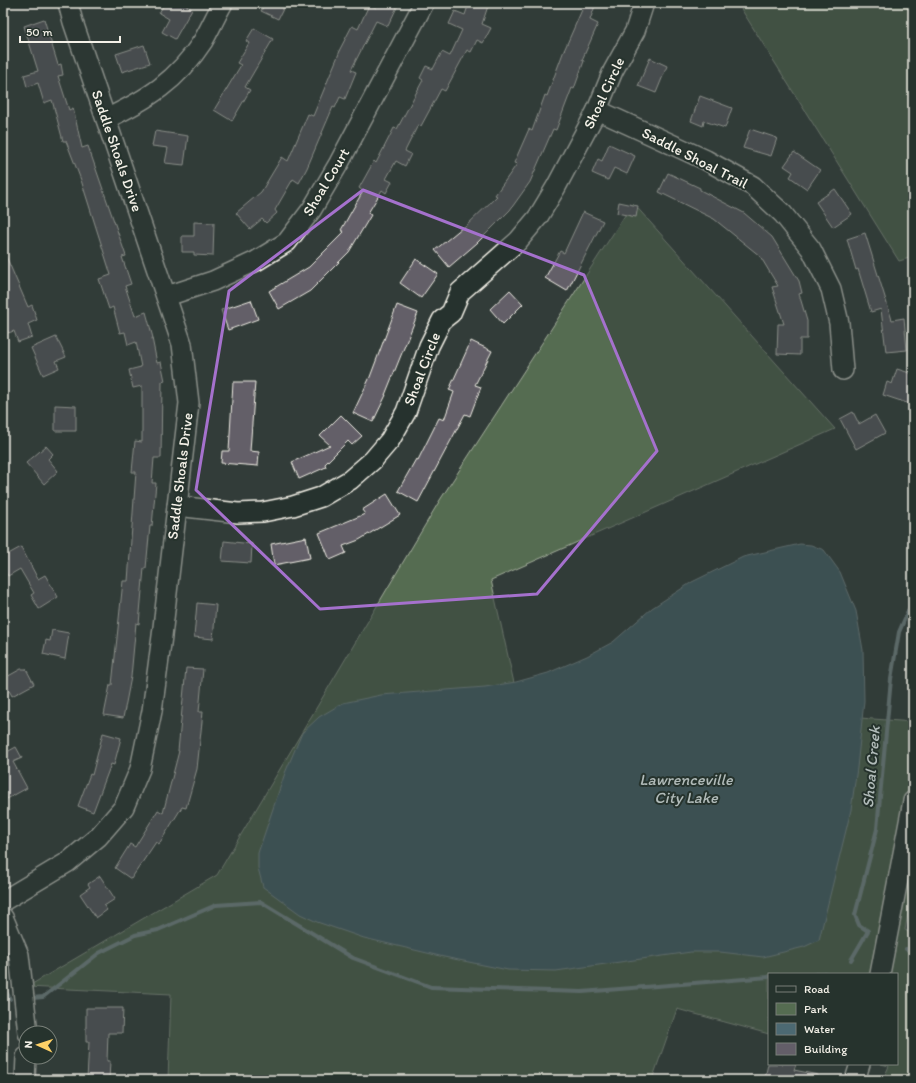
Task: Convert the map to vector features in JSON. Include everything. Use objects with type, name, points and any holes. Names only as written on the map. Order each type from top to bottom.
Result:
[{"type":"street","name":"Saddle Shoals Drive","points":[[3,902],[68,862],[98,837],[124,807],[140,769],[152,711],[189,403],[182,344],[73,22],[68,3]]},
{"type":"street","points":[[106,119],[136,105],[162,88],[185,65],[203,41],[223,3]]},
{"type":"street","name":"Shoal Court","points":[[167,296],[213,281],[256,261],[287,242],[312,209],[339,163],[424,3]]},
{"type":"street","name":"Shoal Circle","points":[[177,506],[238,513],[263,512],[293,506],[321,497],[350,480],[373,460],[390,440],[406,412],[429,346],[442,320],[451,313],[460,292],[518,241],[538,217],[556,187],[597,110],[613,71],[635,31],[644,3]]},
{"type":"street","name":"Saddle Shoal Trail","points":[[597,110],[720,168],[752,186],[783,214],[811,249],[831,289],[838,324],[843,370]]},
{"type":"street","points":[[880,973],[913,807]]},
{"type":"street","points":[[3,917],[19,955],[27,1025]]},
{"type":"street","points":[[25,1080],[26,1065]]},
{"type":"street","points":[[855,1080],[860,1065]]},
{"type":"highlighted area","points":[[363,190],[584,275],[657,451],[537,594],[320,609],[196,490],[229,291]]},
{"type":"green space","points":[[742,3],[913,3],[913,257],[899,261],[740,7]]},
{"type":"green space","points":[[633,203],[835,429],[491,580],[545,822],[860,718],[913,722],[913,884],[905,930],[913,934],[913,1080],[883,1080],[889,1066],[885,1065],[898,1065],[898,973],[768,973],[768,1034],[677,1009],[652,1080],[168,1080],[171,994],[27,987],[217,875],[440,500]]},
{"type":"water","name":"Lawrenceville City Lake","points":[[800,544],[811,545],[824,550],[840,572],[856,611],[863,650],[864,701],[851,810],[819,940],[804,947],[763,957],[720,952],[691,952],[556,971],[508,970],[364,938],[317,922],[300,914],[263,887],[258,868],[258,853],[285,773],[302,733],[319,717],[343,703],[381,695],[485,687],[516,682],[548,673],[587,656],[613,642],[652,608],[692,582],[743,557]]},
{"type":"building","points":[[165,3],[181,3],[192,9],[175,39],[162,32],[169,19],[159,13]]},
{"type":"building","points":[[265,3],[286,3],[278,19],[261,11]]},
{"type":"building","points":[[378,3],[399,3],[388,26],[376,21],[351,70],[356,72],[345,99],[340,97],[335,108],[333,107],[299,183],[293,179],[275,210],[277,213],[266,223],[262,219],[250,229],[236,213],[261,192],[282,157],[288,161],[308,114],[313,116],[339,51],[352,26],[358,29],[369,5],[376,8]]},
{"type":"building","points":[[469,3],[489,3],[482,24],[491,28],[483,43],[477,40],[471,52],[467,50],[445,91],[441,89],[421,126],[418,125],[405,151],[411,154],[405,166],[396,161],[386,179],[392,182],[386,193],[382,190],[368,213],[371,215],[349,252],[310,291],[279,309],[269,291],[309,267],[344,232],[341,230],[363,191],[359,188],[374,161],[376,163],[394,128],[397,129],[423,80],[420,78],[426,66],[433,69],[442,52],[450,56],[462,30],[449,24],[455,11],[465,15]]},
{"type":"building","points":[[585,3],[596,3],[590,20],[598,24],[582,60],[584,61],[574,89],[572,88],[556,130],[553,129],[530,182],[510,210],[477,243],[449,267],[435,250],[463,227],[464,228],[497,196],[495,195],[517,164],[514,163],[529,129],[532,131],[545,95],[547,96],[563,53]]},
{"type":"building","points":[[44,19],[58,65],[61,64],[63,75],[58,76],[69,110],[73,108],[82,148],[88,146],[126,256],[122,257],[131,284],[125,286],[135,316],[146,312],[153,338],[157,363],[161,362],[165,381],[162,382],[161,458],[154,458],[152,483],[156,483],[152,526],[150,526],[146,568],[144,568],[139,624],[136,623],[131,677],[123,718],[104,715],[110,685],[112,685],[123,581],[128,581],[136,472],[132,472],[135,441],[142,442],[142,386],[133,388],[129,370],[141,367],[136,342],[128,345],[125,332],[120,333],[113,307],[109,309],[99,279],[111,275],[81,180],[66,141],[63,141],[52,100],[44,103],[38,83],[27,87],[24,75],[38,71],[24,26]]},
{"type":"building","points":[[254,28],[273,39],[245,87],[250,90],[232,121],[214,110],[241,65],[237,63],[249,43],[246,41]]},
{"type":"building","points":[[144,45],[150,63],[122,72],[116,54]]},
{"type":"building","points":[[650,58],[667,66],[656,93],[638,86]]},
{"type":"building","points":[[700,96],[732,108],[725,128],[704,121],[703,126],[691,121]]},
{"type":"building","points":[[750,129],[777,138],[771,156],[743,148]]},
{"type":"building","points":[[155,131],[188,136],[184,165],[165,163],[168,148],[152,146]]},
{"type":"building","points":[[609,144],[635,156],[627,174],[614,168],[608,180],[592,173],[598,159],[602,161]]},
{"type":"building","points":[[794,152],[820,170],[807,189],[790,177],[793,172],[784,166]]},
{"type":"building","points":[[668,173],[700,188],[700,190],[744,213],[772,237],[799,281],[802,293],[799,294],[807,321],[807,339],[800,339],[800,355],[777,354],[778,324],[784,324],[772,287],[778,286],[760,256],[714,219],[659,192]]},
{"type":"building","points":[[835,189],[852,214],[833,227],[816,202]]},
{"type":"building","points":[[619,202],[638,206],[636,217],[617,213]]},
{"type":"building","points":[[583,212],[603,221],[567,291],[545,278],[560,251],[564,253]]},
{"type":"building","points":[[194,222],[214,223],[213,256],[194,255],[194,252],[182,252],[182,236],[194,236]]},
{"type":"building","points":[[865,233],[892,320],[904,318],[907,350],[886,352],[881,309],[871,312],[847,239]]},
{"type":"building","points":[[3,249],[28,307],[32,305],[37,320],[28,324],[32,337],[18,342],[14,331],[8,333],[3,321]]},
{"type":"building","points":[[416,259],[438,274],[421,298],[400,283]]},
{"type":"building","points":[[510,290],[523,304],[503,324],[490,309]]},
{"type":"building","points":[[251,300],[258,319],[228,330],[221,310]]},
{"type":"building","points":[[397,305],[418,313],[386,395],[373,422],[353,413],[370,377]]},
{"type":"building","points":[[56,337],[66,357],[56,361],[59,368],[43,375],[31,348]]},
{"type":"building","points":[[471,341],[492,351],[475,385],[481,387],[470,416],[465,414],[418,502],[398,491],[416,459],[418,460],[439,418],[444,420],[454,392],[449,390]]},
{"type":"building","points":[[897,369],[913,374],[913,395],[910,404],[883,395],[887,382],[892,384]]},
{"type":"building","points":[[233,382],[255,382],[250,451],[259,452],[258,466],[221,463],[222,451],[229,451]]},
{"type":"building","points":[[55,405],[76,406],[76,431],[55,431]]},
{"type":"building","points":[[853,412],[859,424],[875,415],[885,433],[856,449],[840,419]]},
{"type":"building","points":[[341,415],[362,436],[352,445],[348,441],[325,464],[326,467],[299,479],[292,462],[330,445],[320,436]]},
{"type":"building","points":[[46,446],[53,454],[48,459],[58,471],[44,484],[26,463]]},
{"type":"building","points":[[387,494],[400,515],[359,540],[343,546],[346,553],[330,560],[319,533],[365,514],[362,510]]},
{"type":"building","points":[[306,537],[310,558],[274,565],[271,544]]},
{"type":"building","points":[[224,541],[252,544],[251,563],[222,561]]},
{"type":"building","points":[[21,547],[38,579],[45,575],[58,597],[39,609],[31,595],[34,593],[20,569],[8,576],[3,567],[3,557]]},
{"type":"building","points":[[197,603],[216,605],[213,639],[194,637]]},
{"type":"building","points":[[52,630],[69,633],[65,659],[43,654],[46,640],[50,641]]},
{"type":"building","points":[[186,668],[203,669],[199,712],[203,712],[197,769],[186,808],[182,807],[159,844],[156,842],[131,879],[115,868],[130,844],[135,847],[158,810],[163,813],[179,751]]},
{"type":"building","points":[[21,669],[26,669],[34,684],[12,696],[3,679]]},
{"type":"building","points":[[103,733],[121,738],[114,765],[111,764],[93,812],[78,806],[90,774],[92,775]]},
{"type":"building","points":[[3,744],[7,752],[16,747],[22,758],[13,762],[27,788],[7,799],[3,792]]},
{"type":"building","points":[[100,876],[115,899],[104,906],[107,910],[96,918],[80,894],[90,887],[88,884]]},
{"type":"building","points":[[86,1008],[123,1008],[122,1033],[108,1033],[107,1061],[110,1061],[109,1080],[87,1080],[89,1042],[86,1042]]},
{"type":"building","points":[[768,1064],[796,1065],[794,1070],[818,1075],[817,1080],[773,1080],[765,1078]]},
{"type":"waterway","name":"Shoal Creek","points":[[851,960],[868,931],[859,925],[855,915],[877,829],[891,679],[899,632],[913,600]]},
{"type":"waterway","points":[[32,998],[43,997],[99,953],[135,935],[158,930],[216,905],[261,902],[353,958],[431,987],[582,992],[768,977]]},
{"type":"waterway","name":"Shoal Creek","points":[[906,949],[913,951]]},
{"type":"waterway","points":[[3,986],[10,999]]}]
